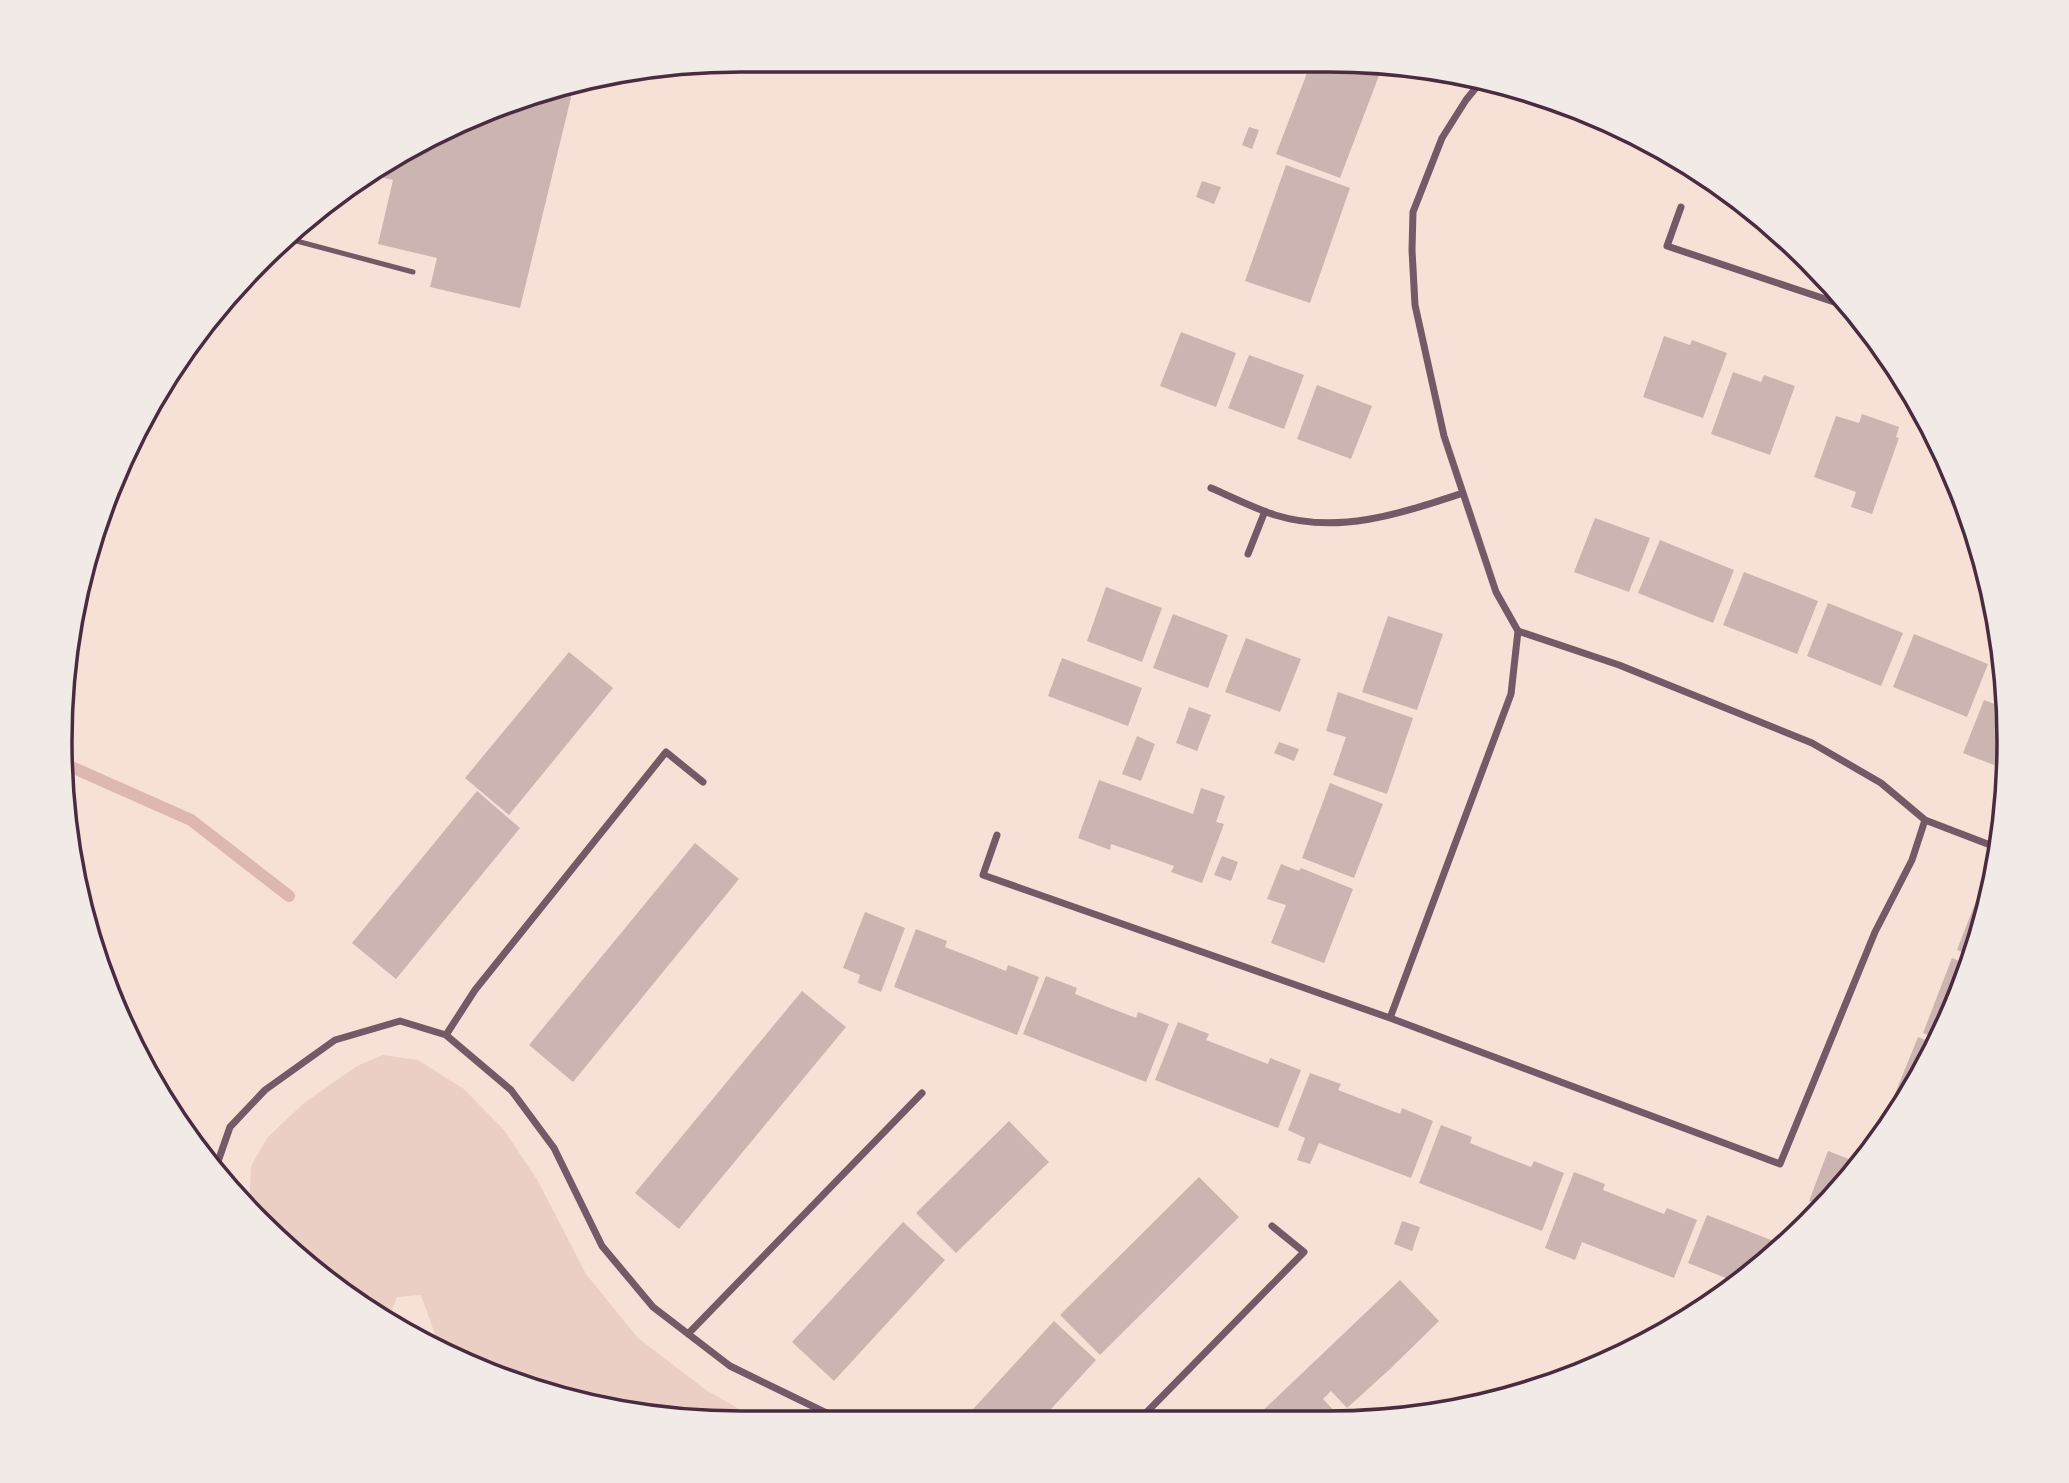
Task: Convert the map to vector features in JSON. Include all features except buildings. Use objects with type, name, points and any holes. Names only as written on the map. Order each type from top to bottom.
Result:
[{"type":"street","points":[[1390,1018],[1511,694],[1518,631],[1496,592],[1444,436],[1415,304],[1413,212],[1442,138],[1475,89]]},
{"type":"street","points":[[1681,207],[1667,246],[1832,301]]},
{"type":"street","points":[[1211,488],[1276,515],[1332,524],[1396,515],[1463,493]]},
{"type":"street","points":[[1248,554],[1265,511]]},
{"type":"street","points":[[1518,631],[1619,665],[1812,743],[1881,783],[1925,820],[1989,845]]},
{"type":"street","points":[[446,1035],[475,990],[666,752],[703,782]]},
{"type":"street","points":[[997,835],[983,875],[1390,1018],[1780,1164],[1875,932],[1912,860],[1925,820]]},
{"type":"street","points":[[219,1160],[230,1127],[265,1090],[335,1040],[400,1021],[446,1035],[511,1090],[554,1148],[603,1245],[653,1307],[730,1366],[823,1411]]},
{"type":"street","points":[[688,1334],[922,1093]]},
{"type":"street","points":[[1148,1411],[1304,1252],[1272,1226]]},
{"type":"lane","points":[[297,241],[413,272]]},
{"type":"shaded area","points":[[383,1055],[418,1060],[464,1089],[504,1130],[538,1181],[586,1274],[638,1338],[706,1390],[743,1411],[654,1406],[526,1376],[436,1337],[421,1295],[397,1297],[391,1312],[334,1273],[300,1245],[250,1195],[251,1166],[267,1138],[304,1103],[357,1066]]},
{"type":"waterway","points":[[73,767],[191,820],[289,896]]}]
